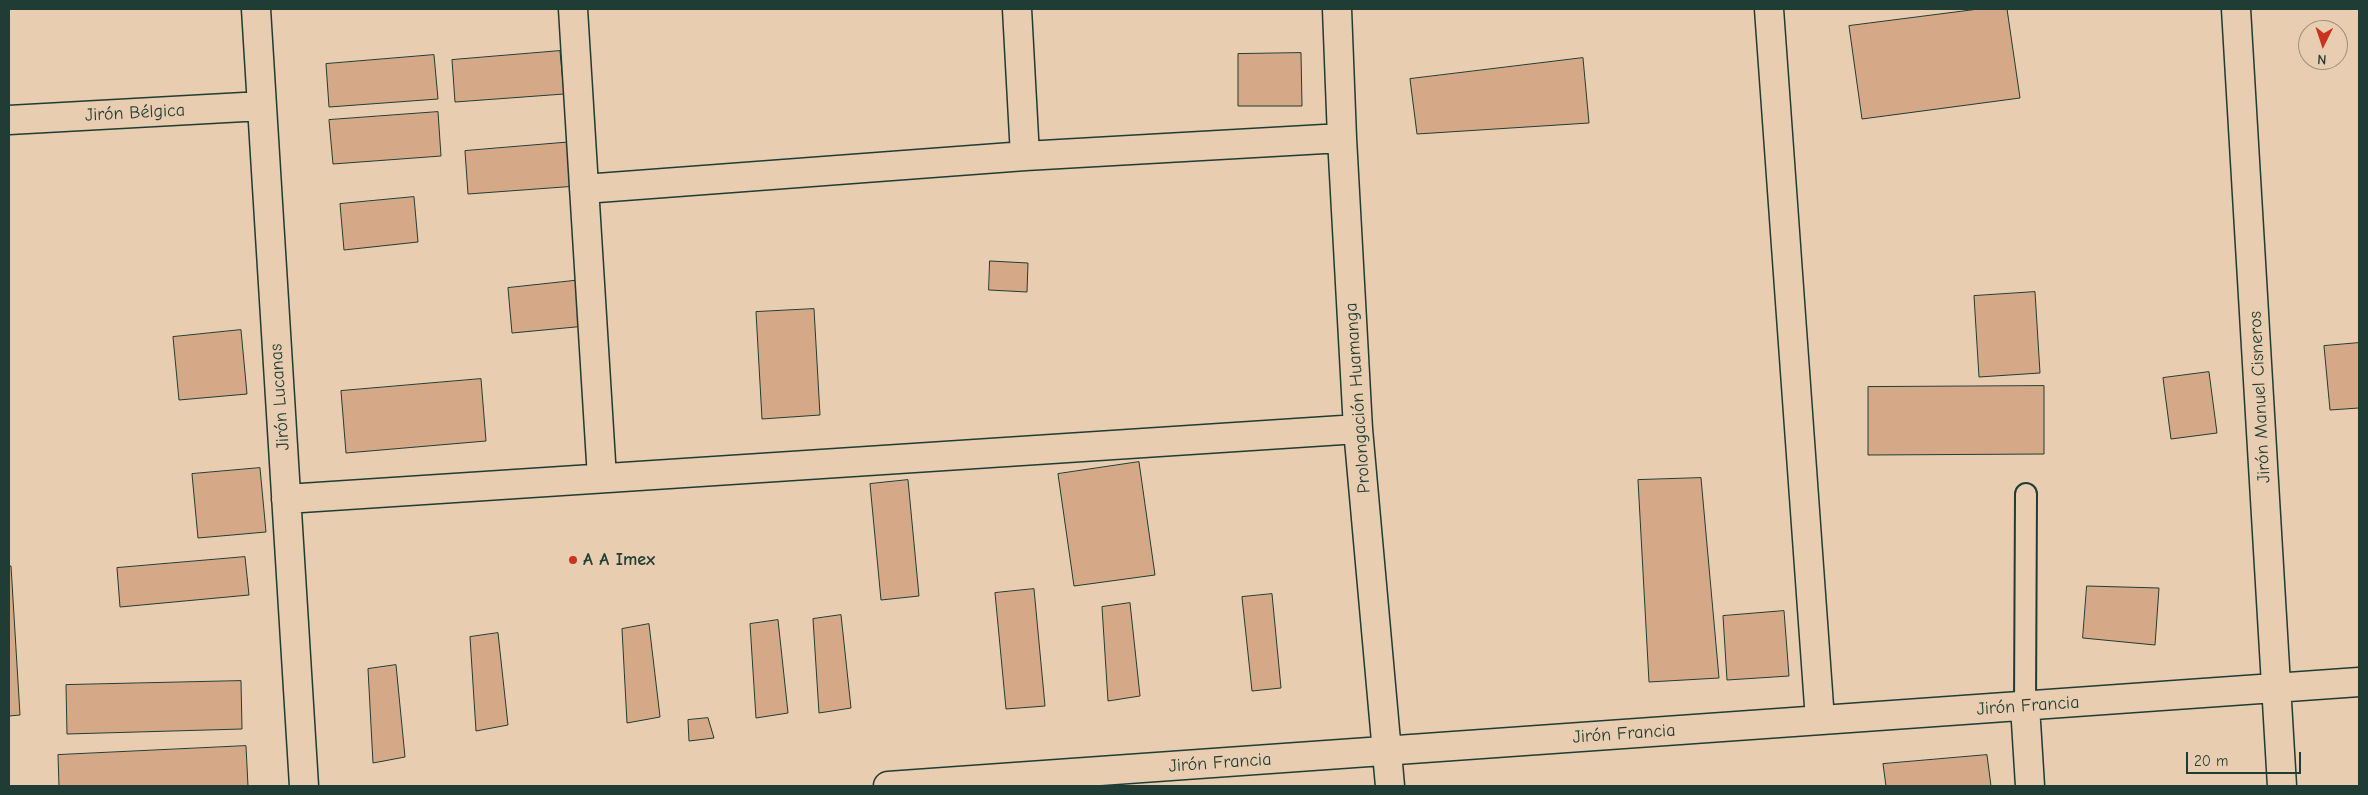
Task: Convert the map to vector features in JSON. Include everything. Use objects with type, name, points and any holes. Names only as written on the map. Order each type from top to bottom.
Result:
[{"type":"street","name":"Jirón Lucanas","points":[[256,9],[304,786]]},
{"type":"street","points":[[573,9],[602,478]]},
{"type":"street","points":[[1017,9],[1025,156]]},
{"type":"street","name":"Prolongación Huamanga","points":[[1337,9],[1358,429],[1390,786]]},
{"type":"street","points":[[1769,9],[1820,720]]},
{"type":"street","name":"Jirón Manuel Cisneros","points":[[2236,9],[2282,786]]},
{"type":"street","name":"Jirón Bélgica","points":[[9,120],[262,106]]},
{"type":"street","points":[[584,189],[1025,156],[1342,138]]},
{"type":"street","points":[[286,499],[1358,429]]},
{"type":"street","name":"Jirón Francia","points":[[888,786],[1038,781],[1387,751],[2359,682]]},
{"type":"street","points":[[2024,706],[2030,786]]},
{"type":"lane","points":[[2024,706],[2026,494]]},
{"type":"building","points":[[1979,9],[2007,9],[2020,98],[1862,119],[1849,26]]},
{"type":"building","points":[[560,51],[564,94],[455,102],[452,60]]},
{"type":"building","points":[[1301,53],[1302,106],[1238,106],[1238,54]]},
{"type":"building","points":[[434,55],[438,99],[329,107],[326,64]]},
{"type":"building","points":[[1583,58],[1589,123],[1417,134],[1410,79]]},
{"type":"building","points":[[438,112],[441,156],[333,164],[329,120]]},
{"type":"building","points":[[573,142],[577,186],[468,194],[465,151]]},
{"type":"building","points":[[414,197],[418,242],[344,250],[340,204]]},
{"type":"building","points":[[990,261],[1028,263],[1027,292],[989,290]]},
{"type":"building","points":[[582,280],[586,326],[512,333],[508,288]]},
{"type":"building","points":[[2035,292],[2040,373],[1979,377],[1974,296]]},
{"type":"building","points":[[814,309],[820,415],[762,419],[756,312]]},
{"type":"building","points":[[241,330],[247,394],[179,400],[173,337]]},
{"type":"building","points":[[2359,343],[2359,408],[2330,410],[2324,346]]},
{"type":"building","points":[[2209,372],[2217,433],[2171,439],[2163,378]]},
{"type":"building","points":[[481,379],[486,441],[346,453],[341,391]]},
{"type":"building","points":[[2044,386],[2044,454],[1868,455],[1868,387]]},
{"type":"building","points":[[1139,462],[1155,575],[1074,586],[1058,474]]},
{"type":"building","points":[[260,468],[266,532],[198,538],[192,474]]},
{"type":"building","points":[[1701,478],[1719,678],[1649,682],[1638,480]]},
{"type":"building","points":[[908,480],[919,596],[881,600],[870,484]]},
{"type":"building","points":[[245,557],[249,595],[120,607],[117,568]]},
{"type":"building","points":[[9,566],[11,566],[20,715],[9,716]]},
{"type":"building","points":[[2087,586],[2159,588],[2155,645],[2083,638]]},
{"type":"building","points":[[1034,589],[1045,706],[1006,709],[995,593]]},
{"type":"building","points":[[1272,594],[1281,688],[1252,691],[1242,597]]},
{"type":"building","points":[[1130,603],[1140,696],[1108,701],[1102,607]]},
{"type":"building","points":[[1784,611],[1789,676],[1727,680],[1723,616]]},
{"type":"building","points":[[841,615],[851,708],[819,713],[813,619]]},
{"type":"building","points":[[778,620],[788,713],[756,718],[750,624]]},
{"type":"building","points":[[649,624],[660,717],[627,723],[622,629]]},
{"type":"building","points":[[498,633],[508,725],[476,731],[470,637]]},
{"type":"building","points":[[396,665],[405,757],[373,763],[368,669]]},
{"type":"building","points":[[241,681],[242,729],[67,734],[66,685]]},
{"type":"building","points":[[708,718],[714,738],[689,741],[688,720]]},
{"type":"building","points":[[246,746],[248,786],[59,786],[58,755]]},
{"type":"building","points":[[1987,755],[1991,786],[1886,786],[1883,764]]},
{"type":"place","name":"A A Imex","points":[[573,560]]}]
